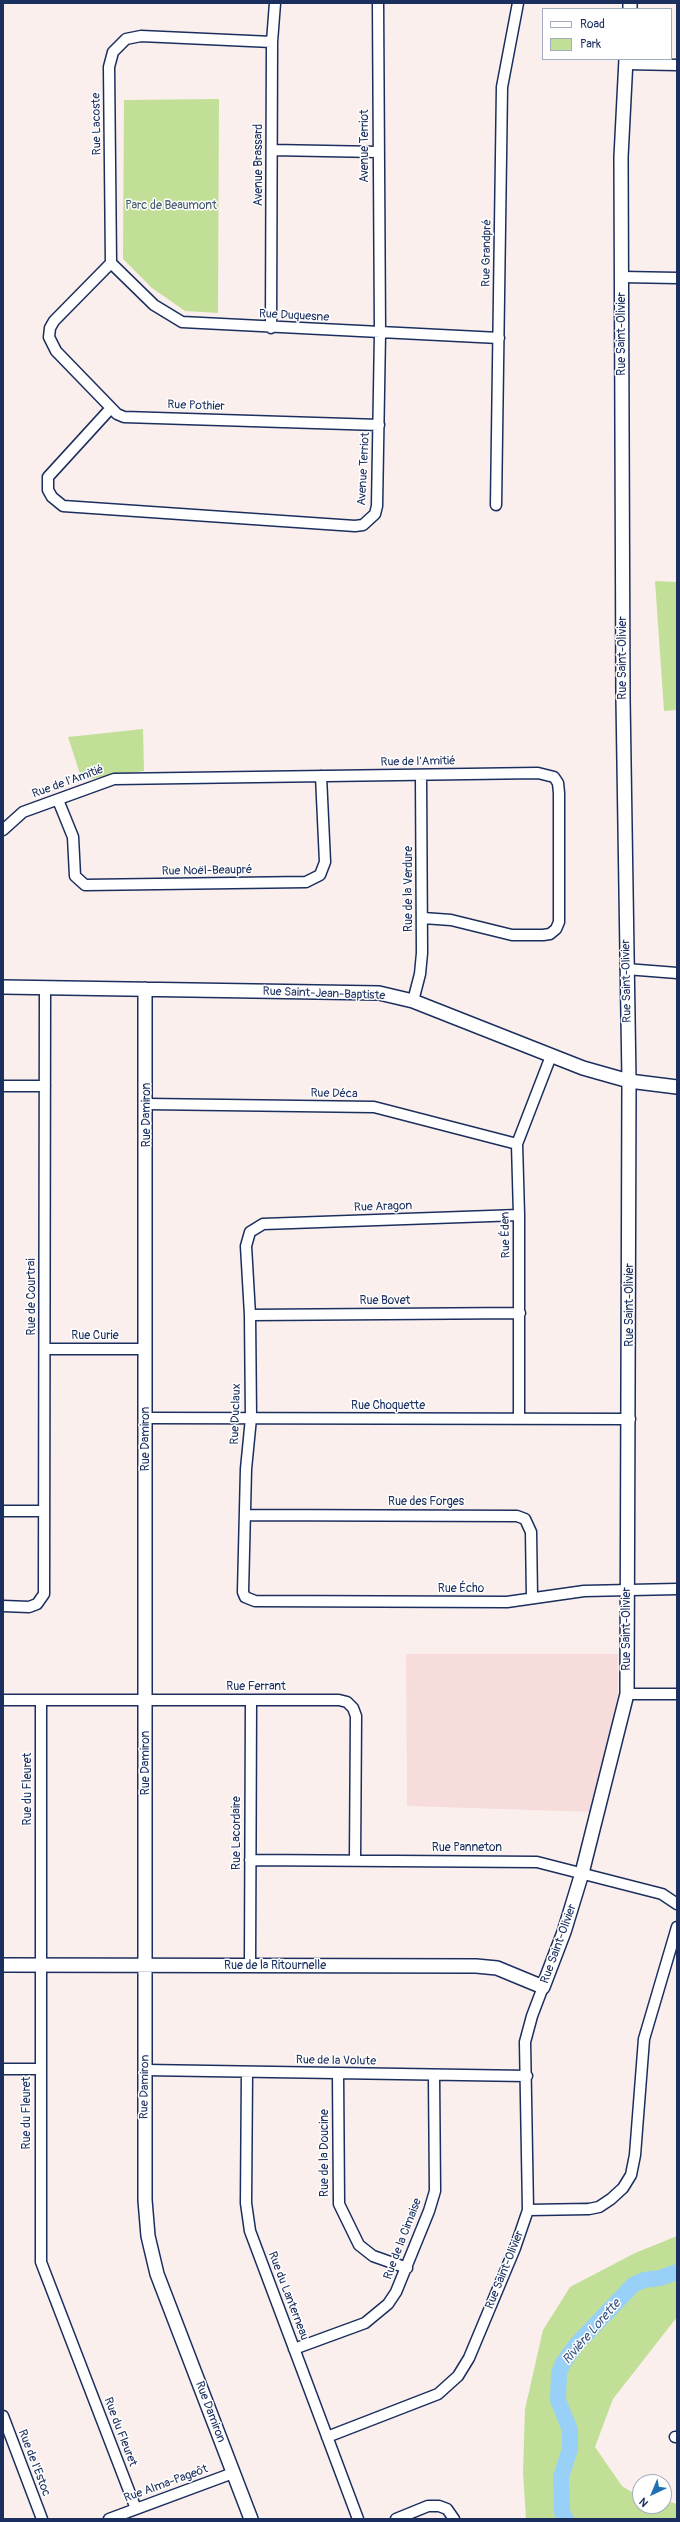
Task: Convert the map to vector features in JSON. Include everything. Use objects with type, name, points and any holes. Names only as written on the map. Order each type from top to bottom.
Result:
[{"type":"street","name":"Avenue Brassard","points":[[271,328],[272,42],[275,3]]},
{"type":"street","name":"Avenue Terriot","points":[[111,408],[48,477],[48,490],[52,497],[64,506],[363,525],[375,514],[377,506],[380,333],[378,3]]},
{"type":"street","name":"Rue Grandpré","points":[[496,505],[502,87],[518,3]]},
{"type":"street","name":"Rue Lacoste","points":[[111,263],[109,67],[113,52],[126,39],[141,36],[272,42]]},
{"type":"street","points":[[625,62],[677,65]]},
{"type":"street","name":"Rue Saint-Olivier","points":[[327,2437],[425,2401],[445,2389],[458,2376],[469,2358],[515,2248],[528,2210],[526,2042],[532,2016],[564,1932],[582,1873],[627,1694],[630,1419],[630,1080],[626,969],[621,156],[625,62]]},
{"type":"street","points":[[272,150],[378,152]]},
{"type":"street","name":"Rue Duquesne","points":[[111,263],[154,305],[182,322],[271,328],[499,338]]},
{"type":"street","name":"Rue Pothier","points":[[111,263],[54,321],[50,328],[49,337],[56,351],[111,408],[124,417],[379,426]]},
{"type":"street","points":[[622,277],[677,278]]},
{"type":"street","name":"Rue de l'Amitié","points":[[3,830],[22,812],[114,779],[547,774],[554,777],[558,783],[559,793],[559,922],[556,929],[543,936],[512,935],[451,920],[423,918]]},
{"type":"street","name":"Rue de la Verdure","points":[[413,1001],[420,974],[423,918],[421,775]]},
{"type":"street","name":"Rue Noël-Beaupré","points":[[58,800],[73,837],[75,876],[85,885],[306,882],[320,875],[325,862],[321,776]]},
{"type":"street","points":[[626,969],[677,973]]},
{"type":"street","name":"Rue Saint-Jean-Baptiste","points":[[3,987],[379,993],[413,1001],[551,1056],[630,1080],[677,1087]]},
{"type":"street","name":"Rue de Courtrai","points":[[3,1606],[29,1607],[37,1604],[44,1594],[45,988]]},
{"type":"street","name":"Rue Damiron","points":[[146,989],[145,2200],[148,2236],[157,2274],[250,2519]]},
{"type":"street","name":"Rue Éden","points":[[520,1419],[519,1215],[517,1144],[551,1056]]},
{"type":"street","points":[[3,1086],[45,1086]]},
{"type":"street","name":"Rue Déca","points":[[147,1104],[374,1107],[517,1144]]},
{"type":"street","name":"Rue Aragon","points":[[250,1232],[263,1224],[519,1215]]},
{"type":"street","name":"Rue Duclaux","points":[[246,1597],[242,1588],[246,1469],[251,1418],[250,1315],[246,1246],[250,1232]]},
{"type":"street","name":"Rue Bovet","points":[[250,1315],[520,1313]]},
{"type":"street","name":"Rue Curie","points":[[45,1349],[146,1349]]},
{"type":"street","name":"Rue Choquette","points":[[146,1418],[630,1419]]},
{"type":"street","points":[[3,1511],[44,1511]]},
{"type":"street","name":"Rue des Forges","points":[[245,1515],[517,1516],[525,1519],[532,1532],[532,1597]]},
{"type":"street","name":"Rue Écho","points":[[246,1597],[255,1601],[507,1602],[584,1590],[677,1589]]},
{"type":"street","points":[[627,1694],[677,1694]]},
{"type":"street","name":"Rue Ferrant","points":[[3,1700],[340,1700],[347,1702],[353,1708],[356,1716],[355,1860]]},
{"type":"street","name":"Rue du Fleuret","points":[[41,1700],[41,2262],[136,2509]]},
{"type":"street","name":"Rue Lacordaire","points":[[250,1966],[251,1700]]},
{"type":"street","name":"Rue Panneton","points":[[250,1860],[537,1862],[662,1894],[677,1904]]},
{"type":"street","points":[[528,2210],[589,2209],[599,2206],[619,2192],[631,2175],[635,2155],[644,2039],[677,1927]]},
{"type":"street","name":"Rue de la Ritournelle","points":[[3,1965],[476,1966],[497,1968],[543,1987]]},
{"type":"street","points":[[3,2069],[40,2069]]},
{"type":"street","name":"Rue de la Volute","points":[[145,2070],[434,2076],[527,2076]]},
{"type":"street","name":"Rue du Lanterneau","points":[[246,2072],[246,2203],[250,2231],[358,2519]]},
{"type":"street","name":"Rue de la Doucine","points":[[338,2074],[339,2204],[359,2245],[373,2256],[407,2268]]},
{"type":"street","name":"Rue de la Cimaise","points":[[294,2349],[365,2323],[377,2314],[396,2292],[407,2268],[435,2191],[434,2076]]},
{"type":"street","name":"Rue de l'Estoc","points":[[3,2416],[42,2519]]},
{"type":"street","name":"Rue Alma-Pageôt","points":[[109,2519],[233,2473]]},
{"type":"street","points":[[396,2519],[428,2506],[439,2506],[447,2509],[454,2519]]},
{"type":"shaded area","points":[[406,1654],[618,1654],[618,1695],[594,1812],[407,1806]]},
{"type":"green space","name":"Parc de Beaumont","points":[[219,99],[218,313],[185,311],[152,288],[123,259],[124,100]]},
{"type":"green space","points":[[655,581],[677,582],[677,710],[664,711]]},
{"type":"green space","points":[[143,729],[144,771],[82,780],[68,737]]},
{"type":"green space","points":[[677,2236],[677,2317],[613,2399],[595,2447],[622,2486],[632,2492],[632,2514],[672,2514],[672,2502],[677,2504],[677,2519],[526,2519],[523,2472],[525,2409],[543,2330],[570,2287],[635,2253]]},
{"type":"waterway","name":"Rivière Lorette","points":[[566,2519],[562,2512],[561,2477],[570,2449],[570,2430],[558,2400],[559,2373],[563,2363],[576,2345],[633,2285],[644,2280],[660,2278],[677,2272]]}]
